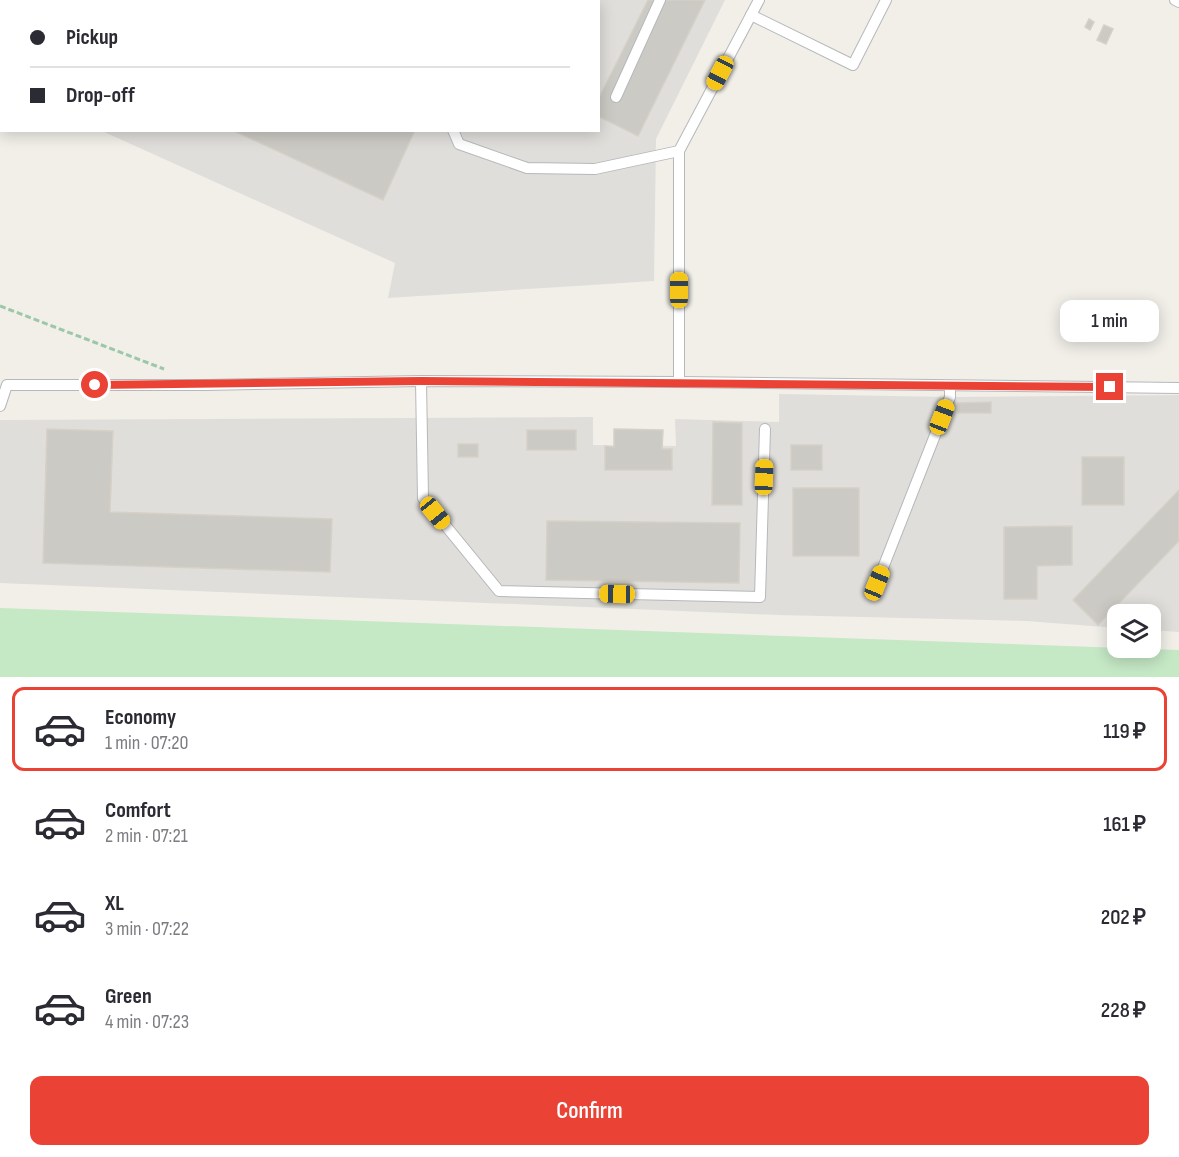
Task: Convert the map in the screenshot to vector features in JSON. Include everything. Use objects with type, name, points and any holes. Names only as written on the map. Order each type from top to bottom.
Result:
[{"type":"lane","points":[[616,97],[660,0]]},
{"type":"lane","points":[[679,382],[679,151],[759,0]]},
{"type":"lane","points":[[751,15],[853,65],[886,0]]},
{"type":"lane","points":[[454,132],[459,144],[527,168],[595,169],[679,151]]},
{"type":"lane","points":[[421,381],[423,498],[499,591],[760,597],[765,429]]},
{"type":"lane","points":[[0,406],[7,385],[205,385],[421,381],[1179,388]]},
{"type":"lane","points":[[877,583],[950,397],[951,387]]},
{"type":"path","points":[[0,306],[172,373]]},
{"type":"shaded area","points":[[600,0],[725,0],[656,139],[654,281],[388,298],[395,263],[104,132],[600,132]]},
{"type":"shaded area","points":[[779,394],[950,397],[1179,395],[1179,632],[1161,631],[1161,604],[1107,604],[1107,627],[1027,621],[779,615],[0,583],[0,420],[593,417],[593,445],[676,446],[675,419],[779,422]]},
{"type":"green space","points":[[0,608],[1107,647],[1107,658],[1161,658],[1161,649],[1179,650],[1179,677],[0,677]]},
{"type":"building","points":[[648,0],[705,0],[638,136],[600,117],[600,96]]},
{"type":"building","points":[[1089,19],[1094,22],[1090,30],[1085,27]]},
{"type":"building","points":[[1104,25],[1113,29],[1106,44],[1097,40]]},
{"type":"building","points":[[236,132],[414,132],[383,200]]},
{"type":"building","points":[[991,402],[991,413],[958,413],[958,403]]},
{"type":"building","points":[[713,422],[742,423],[742,505],[712,505]]},
{"type":"building","points":[[47,429],[113,431],[110,512],[332,519],[330,572],[43,563]]},
{"type":"building","points":[[614,429],[663,430],[662,449],[672,449],[672,470],[605,470],[605,446],[614,447]]},
{"type":"building","points":[[527,430],[576,430],[576,450],[527,450]]},
{"type":"building","points":[[458,444],[478,444],[478,457],[458,457]]},
{"type":"building","points":[[791,445],[822,445],[822,470],[791,470]]},
{"type":"building","points":[[1082,457],[1124,457],[1124,505],[1082,505]]},
{"type":"building","points":[[793,488],[859,488],[859,556],[793,556]]},
{"type":"building","points":[[1179,490],[1179,541],[1118,604],[1107,604],[1107,616],[1098,625],[1073,600]]},
{"type":"building","points":[[547,521],[740,523],[739,583],[546,580]]},
{"type":"building","points":[[1072,526],[1072,565],[1037,566],[1037,599],[1004,599],[1004,527]]},
{"type":"route","points":[[95,385],[421,381],[1110,387]]}]
